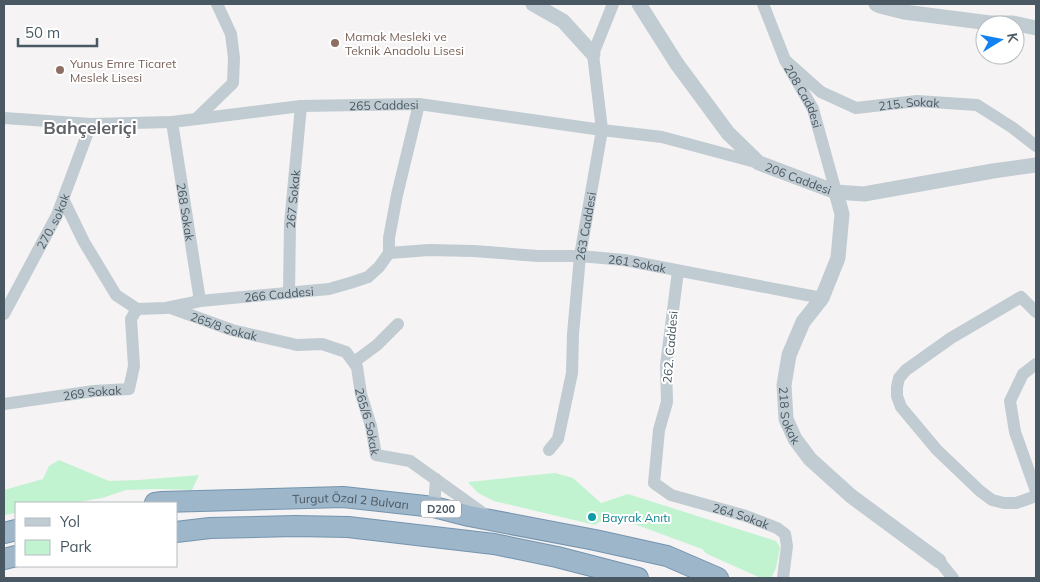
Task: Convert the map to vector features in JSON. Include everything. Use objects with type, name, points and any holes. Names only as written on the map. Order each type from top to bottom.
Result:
[{"type":"highway","name":"Turgut Özal 2 Bulvarı","points":[[162,502],[343,497],[434,507],[493,521],[667,556],[718,578]]},
{"type":"highway","name":"Turgut Özal 2 Bulvarı","points":[[178,532],[210,528],[348,527],[494,544],[557,557],[600,573],[638,578]]},
{"type":"street","points":[[196,119],[233,83],[234,58],[231,34],[217,4]]},
{"type":"street","points":[[533,4],[563,21],[593,54]]},
{"type":"street","name":"263 Caddesi","points":[[549,450],[558,439],[572,373],[573,334],[580,256],[602,130],[593,54],[613,4]]},
{"type":"street","name":"206 Caddesi","points":[[639,4],[677,64],[728,133],[759,163],[836,192],[864,194],[993,171],[1036,166]]},
{"type":"street","name":"208 Caddesi","points":[[763,4],[785,60],[813,109],[836,192]]},
{"type":"street","points":[[876,4],[904,12],[990,23],[1013,23],[1036,28]]},
{"type":"street","name":"215. Sokak","points":[[785,60],[821,92],[856,108],[917,101],[977,105],[1013,128],[1036,146]]},
{"type":"street","points":[[389,253],[389,238],[397,196],[419,104]]},
{"type":"street","name":"265 Caddesi","points":[[4,118],[91,124],[172,122],[301,106],[419,104],[662,137],[759,163]]},
{"type":"street","name":"267 Sokak","points":[[289,293],[290,224],[301,106]]},
{"type":"street","name":"268 Sokak","points":[[172,122],[200,302]]},
{"type":"street","name":"270. sokak","points":[[4,314],[57,215],[91,124]]},
{"type":"street","name":"218 Sokak","points":[[836,192],[842,214],[838,258],[822,298],[803,322],[789,355],[784,385],[786,419],[795,439],[810,459],[852,496],[939,561],[953,578]]},
{"type":"street","points":[[63,199],[84,242],[116,295],[137,309]]},
{"type":"street","name":"261 Sokak","points":[[389,253],[429,250],[474,251],[624,260],[822,298]]},
{"type":"street","name":"266 Caddesi","points":[[137,309],[329,289],[368,277],[379,267],[389,253]]},
{"type":"street","name":"262. Caddesi","points":[[654,483],[659,430],[667,402],[666,365],[678,270]]},
{"type":"street","points":[[1036,312],[1021,297],[951,338],[906,370],[899,378],[897,387],[897,396],[902,407],[937,450],[980,491],[992,500],[1004,503],[1016,503],[1036,496]]},
{"type":"street","name":"265/8 Sokak","points":[[170,307],[232,330],[297,345],[322,344],[346,352],[354,362]]},
{"type":"street","name":"269 Sokak","points":[[4,404],[94,391],[129,389],[134,366],[131,319],[137,309]]},
{"type":"street","points":[[354,362],[377,345],[398,324]]},
{"type":"street","name":"265/6 Sokak","points":[[354,362],[357,367],[361,394],[372,426],[376,455],[410,461],[493,521]]},
{"type":"street","points":[[1036,364],[1023,374],[1010,400],[1015,432],[1036,491]]},
{"type":"street","points":[[434,507],[436,479]]},
{"type":"street","name":"264 Sokak","points":[[654,483],[671,495],[746,516],[778,528],[785,534],[787,546],[783,578]]},
{"type":"green space","points":[[59,460],[109,481],[199,475],[192,490],[126,490],[102,498],[78,502],[15,502],[15,513],[4,515],[4,490],[43,479],[49,466]]},
{"type":"green space","points":[[555,473],[573,478],[601,503],[628,494],[776,541],[780,547],[776,568],[771,578],[761,578],[707,554],[702,549],[610,515],[595,525],[494,501],[478,493],[468,482]]},
{"type":"place","name":"Mamak Mesleki ve Teknik Anadolu Lisesi","points":[[335,43]]},
{"type":"place","name":"Yunus Emre Ticaret Meslek Lisesi","points":[[60,70]]},
{"type":"place","name":"Bayrak Anıtı","points":[[592,517]]},
{"type":"district","name":"Bahçeleriçi","points":[[90,127]]}]
